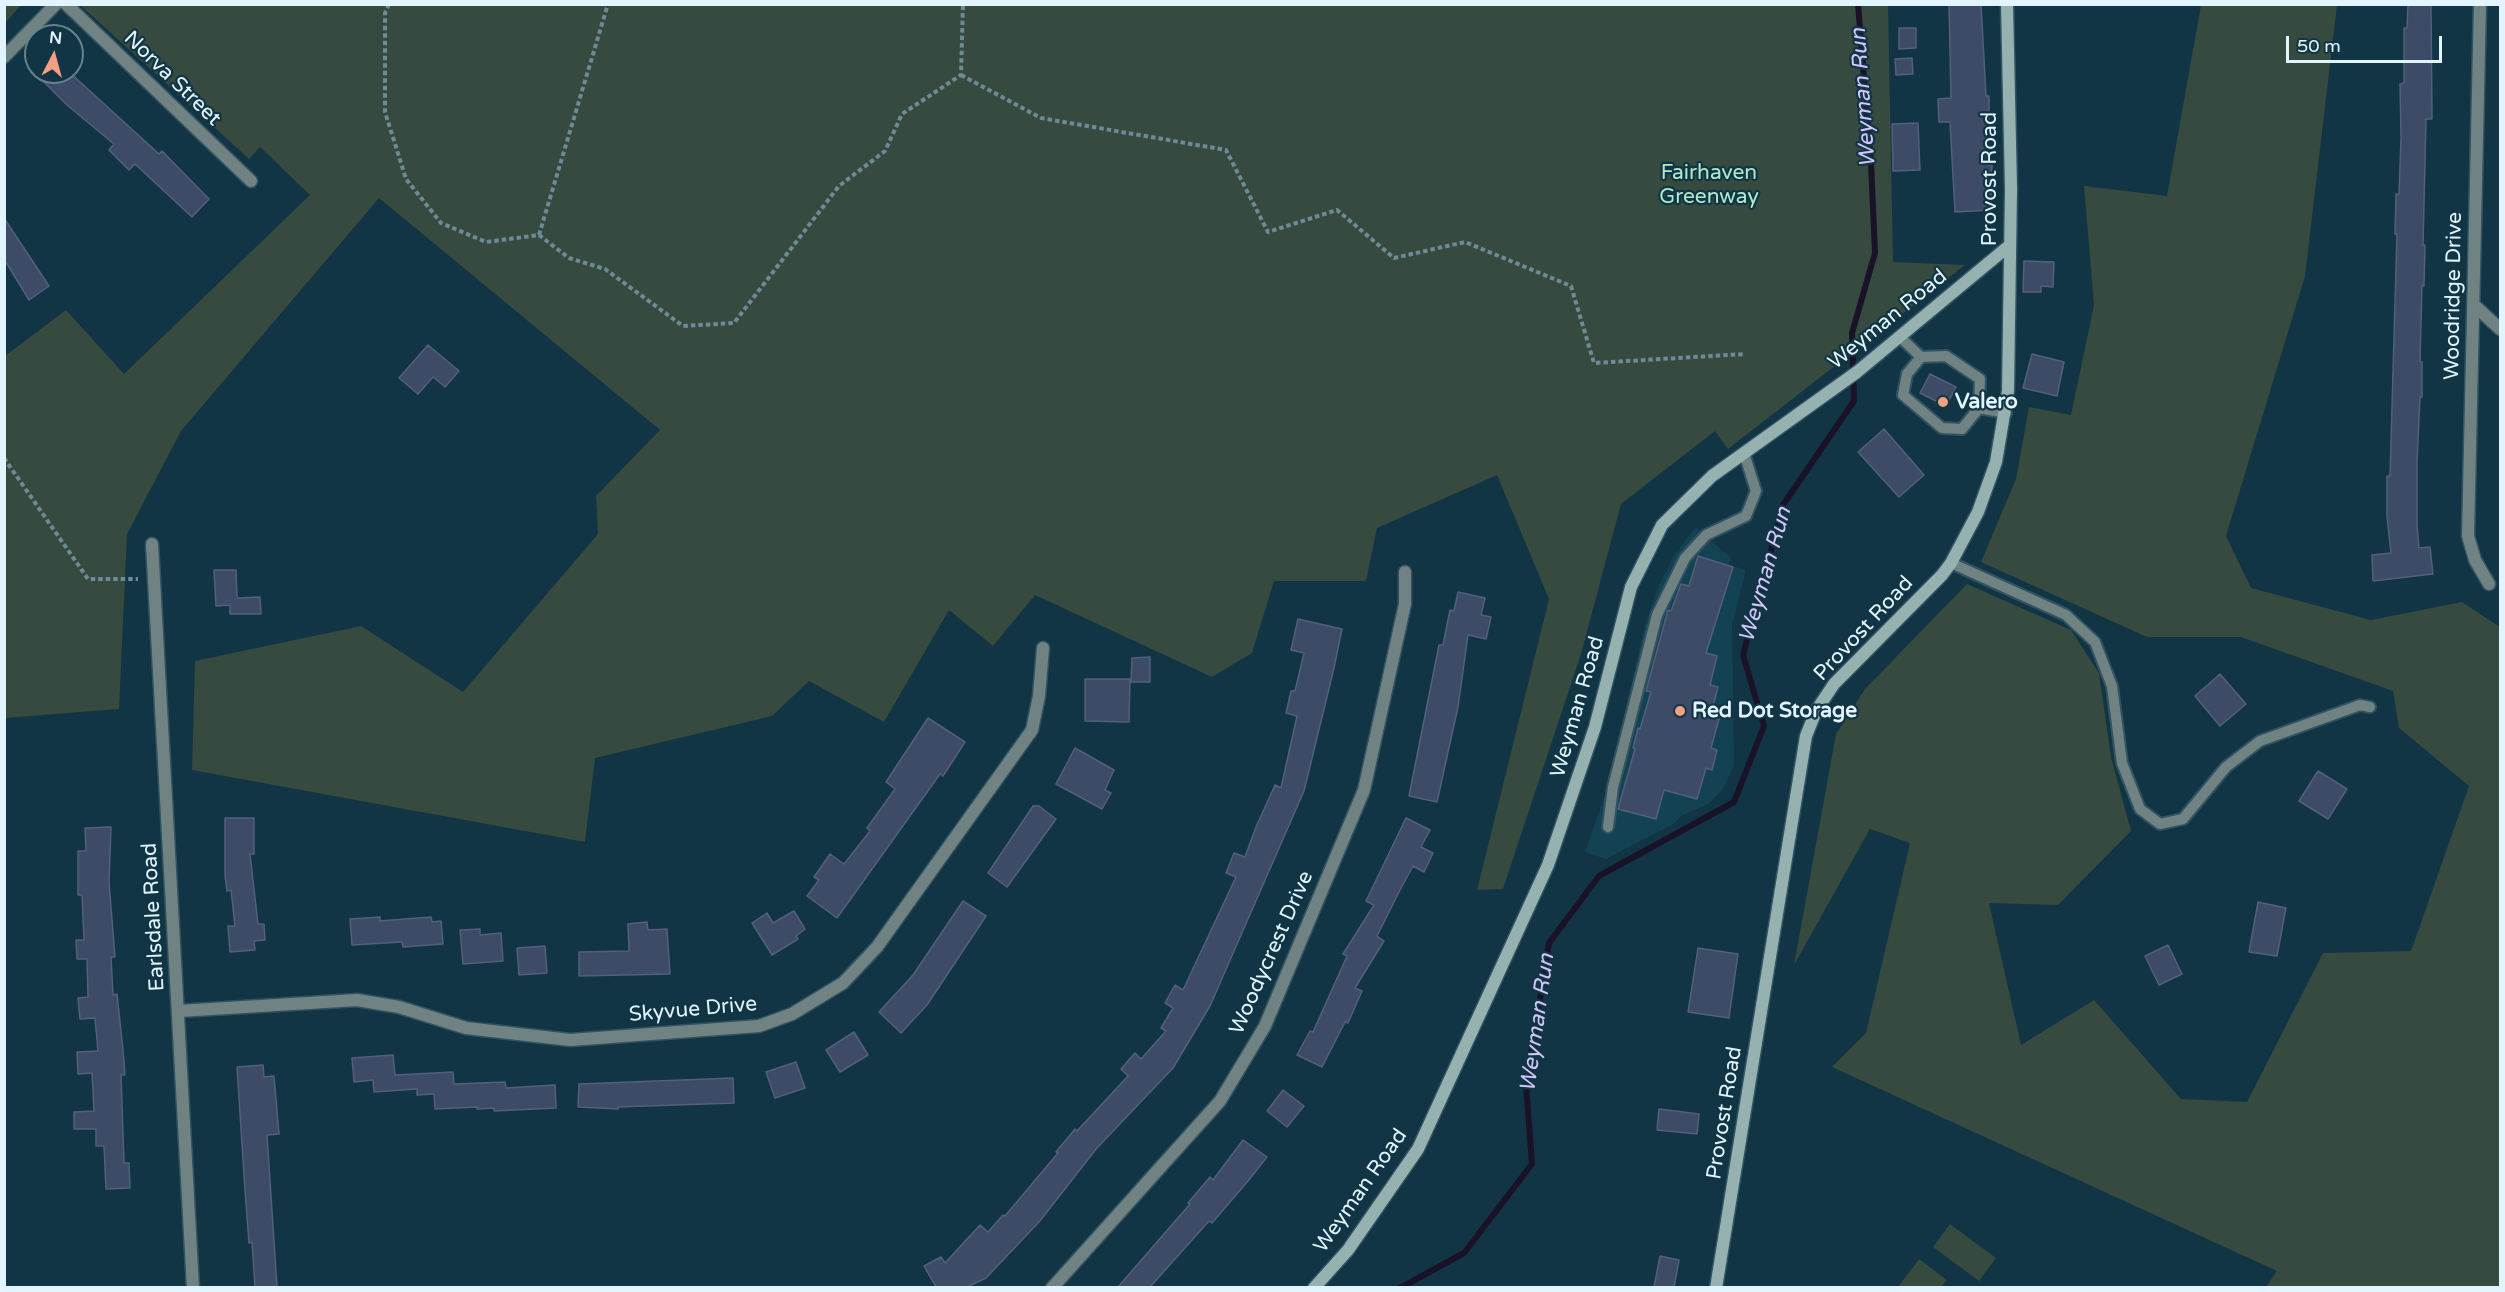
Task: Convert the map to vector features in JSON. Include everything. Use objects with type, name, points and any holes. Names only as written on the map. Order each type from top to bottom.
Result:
[{"type":"street","points":[[4,57],[56,4]]},
{"type":"street","name":"Norva Street","points":[[66,4],[251,182]]},
{"type":"street","name":"Provost Road","points":[[1716,1287],[1806,736],[1816,711],[1834,684],[1942,575],[1951,563],[1978,512],[1996,462],[2008,391],[2011,189],[2007,4]]},
{"type":"street","name":"Woodridge Drive","points":[[2480,4],[2468,536],[2475,560],[2489,584]]},
{"type":"street","name":"Weyman Road","points":[[1314,1287],[1348,1250],[1418,1149],[1548,865],[1595,727],[1631,587],[1662,525],[1712,476],[1828,394],[2010,245]]},
{"type":"street","points":[[2474,305],[2500,328]]},
{"type":"street","name":"Earlsdale Road","points":[[152,544],[193,1287]]},
{"type":"street","name":"Woodycrest Drive","points":[[1052,1287],[1220,1101],[1264,1026],[1364,790],[1405,603],[1405,572]]},
{"type":"street","name":"Skyvue Drive","points":[[179,1011],[357,1000],[399,1007],[466,1028],[570,1040],[759,1026],[792,1014],[843,983],[876,947],[1032,730],[1039,696],[1043,648]]},
{"type":"lane","points":[[1898,339],[1921,357],[1946,356],[1980,379],[1979,408],[1962,429],[1942,428],[1903,395],[1907,374],[1921,357]]},
{"type":"lane","points":[[1979,408],[2006,413]]},
{"type":"lane","points":[[1608,827],[1613,787],[1657,615],[1685,558],[1706,536],[1746,516],[1756,491],[1744,453]]},
{"type":"lane","points":[[1951,563],[2067,615],[2095,642],[2112,686],[2122,763],[2140,809],[2160,824],[2183,819],[2226,767],[2260,741],[2360,705],[2370,707]]},
{"type":"path","points":[[389,4],[385,13],[385,112],[406,179],[441,223],[486,242],[539,235],[569,258],[605,269],[683,326],[734,322],[839,186],[885,152],[902,114],[961,75]]},
{"type":"path","points":[[539,235],[608,4]]},
{"type":"path","points":[[961,75],[963,4]]},
{"type":"path","points":[[961,75],[1041,118],[1226,150],[1268,232],[1337,210],[1394,258],[1465,242],[1570,286],[1594,363],[1744,354]]},
{"type":"path","points":[[4,458],[88,579],[154,579]]},
{"type":"shaded area","name":"Red Dot Storage","points":[[1696,527],[1731,558],[1729,565],[1746,570],[1732,625],[1734,765],[1723,789],[1708,804],[1681,816],[1675,823],[1606,859],[1585,852],[1607,789],[1645,625],[1657,590],[1675,554]]},
{"type":"green space","points":[[4,5],[21,5],[5,23],[4,23]]},
{"type":"green space","name":"Fairhaven Greenway","points":[[80,5],[1888,5],[1893,262],[1965,265],[1728,449],[1715,431],[1621,504],[1581,654],[1503,889],[1477,890],[1549,599],[1497,475],[1377,528],[1366,581],[1274,581],[1252,653],[1212,677],[1035,595],[993,646],[949,610],[884,722],[809,681],[772,716],[595,758],[585,842],[192,770],[195,661],[361,626],[463,692],[598,534],[596,496],[660,430],[379,198],[181,431],[127,534],[119,709],[5,718],[5,356],[66,310],[124,374],[310,195],[260,147],[249,159]]},
{"type":"green space","points":[[2201,5],[2337,5],[2305,276],[2226,536],[2251,588],[2371,620],[2462,602],[2500,627],[2500,1287],[2266,1287],[2277,1271],[1832,1067],[1866,1033],[1910,843],[1870,829],[1794,965],[1836,734],[1865,689],[1967,584],[2071,630],[2099,673],[2111,757],[2131,831],[2058,905],[1989,903],[2021,1045],[2094,1000],[2181,1099],[2247,1102],[2323,953],[2411,951],[2469,786],[2399,728],[2393,691],[2241,637],[2147,637],[1981,562],[2016,479],[2029,407],[2071,415],[2094,305],[2084,186],[2167,196]]},
{"type":"green space","points":[[1950,1224],[1996,1258],[1979,1281],[1933,1247]]},
{"type":"green space","points":[[1919,1259],[1947,1280],[1941,1287],[1898,1287]]},
{"type":"building","points":[[1949,4],[1981,4],[1986,96],[1989,96],[1989,120],[1987,120],[1989,165],[1992,165],[1991,210],[1955,212],[1950,122],[1939,122],[1938,99],[1951,98]]},
{"type":"building","points":[[2408,4],[2431,4],[2432,119],[2426,119],[2424,286],[2422,285],[2420,362],[2422,362],[2422,397],[2420,397],[2417,462],[2417,525],[2419,548],[2430,547],[2433,574],[2373,581],[2372,555],[2391,553],[2387,516],[2387,476],[2390,476],[2397,234],[2395,234],[2396,194],[2399,194],[2401,138],[2400,84],[2404,83],[2404,28],[2407,28]]},
{"type":"building","points":[[1899,28],[1916,28],[1916,48],[1899,49]]},
{"type":"building","points":[[1912,58],[1913,74],[1896,75],[1895,59]]},
{"type":"building","points":[[46,84],[82,84],[159,154],[162,151],[209,199],[192,217],[135,164],[129,170],[109,150],[114,144],[67,105]]},
{"type":"building","points":[[1918,123],[1920,170],[1893,171],[1892,124]]},
{"type":"building","points":[[4,218],[49,286],[29,300],[4,259]]},
{"type":"building","points":[[2024,261],[2054,262],[2053,287],[2041,286],[2041,292],[2023,292]]},
{"type":"building","points":[[428,345],[459,371],[445,387],[433,377],[418,394],[399,378]]},
{"type":"building","points":[[2032,354],[2064,362],[2057,396],[2023,388]]},
{"type":"building","points":[[1930,374],[1956,387],[1946,406],[1920,393]]},
{"type":"building","points":[[1884,429],[1924,475],[1899,497],[1858,452]]},
{"type":"building","points":[[1698,556],[1733,567],[1706,653],[1717,656],[1710,685],[1718,687],[1710,717],[1719,719],[1711,748],[1717,750],[1712,770],[1706,768],[1697,799],[1664,790],[1656,819],[1618,809],[1635,749],[1633,748],[1638,728],[1640,729],[1651,692],[1646,691],[1668,610],[1671,611],[1681,584],[1689,586]]},
{"type":"building","points":[[214,570],[236,570],[237,598],[260,597],[261,614],[230,614],[230,605],[216,606]]},
{"type":"building","points":[[1458,592],[1485,598],[1481,615],[1491,617],[1486,639],[1468,635],[1458,707],[1437,802],[1409,796],[1439,645],[1443,645],[1450,610],[1454,611]]},
{"type":"building","points":[[1298,619],[1342,629],[1334,668],[1304,791],[1210,1006],[1173,1068],[1097,1148],[1039,1222],[986,1278],[967,1287],[936,1287],[924,1266],[941,1257],[945,1263],[980,1225],[988,1232],[1003,1215],[1005,1216],[1058,1153],[1056,1152],[1075,1129],[1077,1131],[1128,1076],[1121,1069],[1135,1053],[1141,1059],[1166,1031],[1161,1028],[1173,1008],[1165,1003],[1175,985],[1183,990],[1236,877],[1226,873],[1234,853],[1245,857],[1275,785],[1281,788],[1297,716],[1286,713],[1291,691],[1295,691],[1304,653],[1291,650]]},
{"type":"building","points":[[1150,657],[1150,682],[1131,682],[1132,658]]},
{"type":"building","points":[[2220,674],[2246,704],[2220,726],[2195,696]]},
{"type":"building","points":[[1085,679],[1130,679],[1129,722],[1085,721]]},
{"type":"building","points":[[928,718],[965,742],[943,776],[940,774],[837,918],[807,896],[819,880],[814,877],[830,854],[844,864],[870,831],[867,828],[895,789],[886,782]]},
{"type":"building","points":[[1075,748],[1114,770],[1105,790],[1111,793],[1102,809],[1056,784]]},
{"type":"building","points":[[2318,771],[2347,789],[2328,819],[2299,801]]},
{"type":"building","points":[[1033,806],[1039,806],[1056,819],[1007,887],[988,873]]},
{"type":"building","points":[[225,818],[254,818],[254,854],[250,854],[258,924],[264,924],[265,940],[254,941],[255,950],[230,952],[228,926],[235,926],[231,890],[227,891],[225,875]]},
{"type":"building","points":[[1406,818],[1430,830],[1421,847],[1433,853],[1424,872],[1413,866],[1400,890],[1377,936],[1384,941],[1355,988],[1362,991],[1348,1023],[1345,1022],[1322,1067],[1297,1055],[1310,1031],[1313,1032],[1347,956],[1343,954],[1374,905],[1366,901]]},
{"type":"building","points":[[111,827],[109,882],[115,957],[111,957],[113,995],[117,994],[123,1050],[125,1075],[121,1075],[124,1163],[129,1163],[130,1188],[106,1189],[104,1146],[96,1146],[96,1129],[74,1129],[74,1112],[94,1111],[92,1073],[78,1074],[77,1052],[98,1051],[95,1018],[80,1019],[78,998],[88,997],[87,959],[77,959],[76,940],[84,940],[82,895],[78,895],[78,851],[86,851],[85,828]]},
{"type":"building","points":[[963,901],[986,916],[927,1005],[901,1033],[879,1012],[913,975]]},
{"type":"building","points":[[2258,902],[2286,908],[2277,956],[2249,952]]},
{"type":"building","points":[[794,911],[805,929],[796,936],[798,939],[772,955],[752,923],[767,913],[773,923]]},
{"type":"building","points":[[380,917],[380,921],[431,917],[432,922],[441,921],[443,944],[403,947],[402,942],[352,945],[350,919]]},
{"type":"building","points":[[647,922],[648,930],[667,929],[670,974],[579,976],[579,952],[629,951],[628,924]]},
{"type":"building","points":[[480,929],[480,935],[501,933],[503,961],[463,964],[460,930]]},
{"type":"building","points":[[2168,945],[2182,974],[2159,985],[2145,956]]},
{"type":"building","points":[[545,946],[547,973],[519,975],[517,948]]},
{"type":"building","points":[[1698,948],[1738,954],[1729,1018],[1688,1012]]},
{"type":"building","points":[[854,1032],[868,1055],[840,1072],[826,1050]]},
{"type":"building","points":[[393,1055],[395,1075],[453,1072],[454,1084],[505,1082],[506,1088],[555,1085],[556,1108],[494,1111],[494,1108],[477,1109],[477,1107],[435,1109],[434,1094],[417,1095],[417,1089],[374,1092],[373,1080],[354,1082],[352,1058]]},
{"type":"building","points":[[796,1062],[805,1088],[775,1098],[766,1072]]},
{"type":"building","points":[[263,1065],[264,1077],[274,1076],[279,1134],[267,1135],[277,1287],[255,1287],[252,1242],[249,1243],[237,1067]]},
{"type":"building","points":[[733,1078],[734,1103],[618,1107],[618,1109],[578,1107],[579,1084]]},
{"type":"building","points":[[1283,1090],[1304,1106],[1287,1127],[1267,1111]]},
{"type":"building","points":[[1659,1109],[1699,1114],[1697,1134],[1657,1130]]},
{"type":"building","points":[[1243,1140],[1267,1157],[1248,1181],[1212,1223],[1209,1221],[1150,1287],[1118,1287],[1190,1204],[1188,1203],[1210,1177],[1213,1180]]},
{"type":"building","points":[[1660,1256],[1679,1260],[1674,1287],[1654,1287]]},
{"type":"waterway","name":"Weyman Run","points":[[1400,1288],[1464,1253],[1532,1164],[1526,1085],[1549,943],[1599,876],[1734,802],[1764,726],[1743,655],[1783,505],[1854,401],[1852,333],[1875,253],[1871,163],[1858,4]]},
{"type":"place","name":"Valero","points":[[1943,402]]},
{"type":"place","name":"Red Dot Storage","points":[[1680,711]]}]
